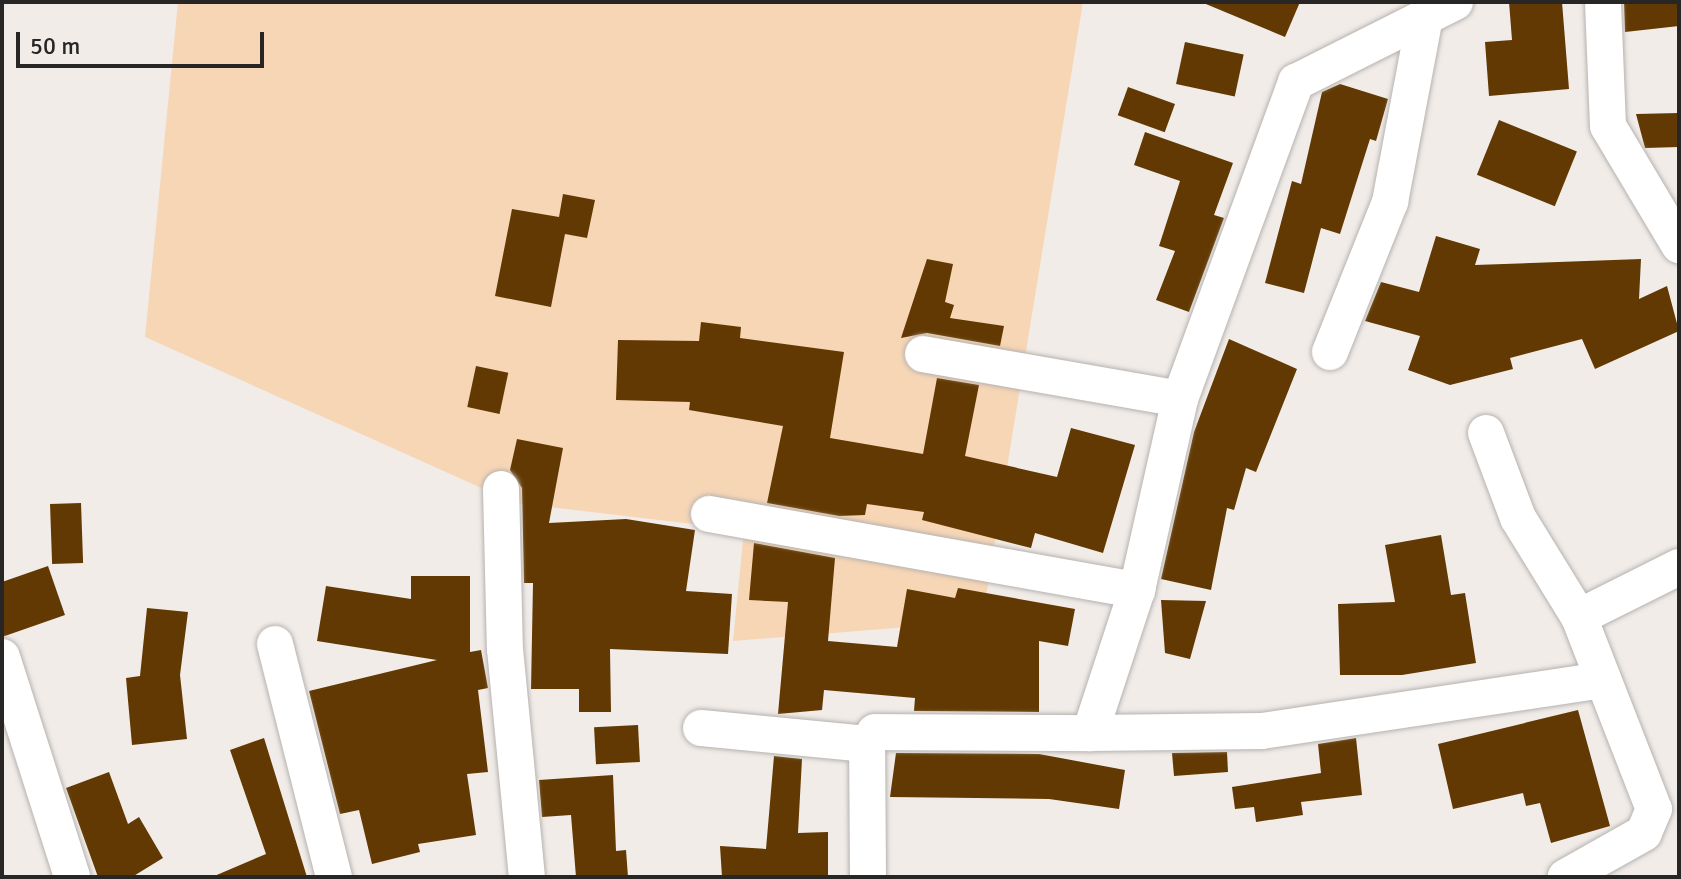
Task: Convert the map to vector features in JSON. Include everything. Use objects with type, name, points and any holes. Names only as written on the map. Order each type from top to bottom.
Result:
[{"type":"street","points":[[1603,2],[1608,126],[1679,245]]},
{"type":"street","points":[[1330,352],[1390,202],[1440,9]]},
{"type":"street","points":[[1090,733],[1137,590],[1180,399],[1296,82],[1440,9]]},
{"type":"street","points":[[923,354],[1180,399]]},
{"type":"street","points":[[1486,433],[1518,518],[1579,617],[1654,818],[1644,833],[1566,877]]},
{"type":"street","points":[[501,489],[505,649],[527,877]]},
{"type":"street","points":[[709,514],[1137,590]]},
{"type":"street","points":[[1579,617],[1679,567]]},
{"type":"street","points":[[275,644],[334,877]]},
{"type":"street","points":[[2,657],[14,748],[72,877]]},
{"type":"street","points":[[701,728],[867,744],[888,729],[1090,733],[1262,731],[1603,680]]},
{"type":"street","points":[[867,744],[868,877]]},
{"type":"shaded area","points":[[178,2],[1083,2],[982,621],[733,641],[744,530],[515,503],[145,337]]},
{"type":"building","points":[[1201,2],[1300,2],[1285,37]]},
{"type":"building","points":[[1509,2],[1562,2],[1569,89],[1489,96],[1485,42],[1512,40]]},
{"type":"building","points":[[1624,2],[1679,2],[1679,26],[1625,32]]},
{"type":"building","points":[[1185,42],[1244,54],[1235,97],[1176,84]]},
{"type":"building","points":[[1340,84],[1388,99],[1376,141],[1370,139],[1340,234],[1321,228],[1304,293],[1265,283],[1292,181],[1301,184],[1322,92]]},
{"type":"building","points":[[1128,87],[1175,104],[1165,132],[1118,115]]},
{"type":"building","points":[[1679,113],[1679,147],[1645,148],[1636,114]]},
{"type":"building","points":[[1499,120],[1577,151],[1555,206],[1477,175]]},
{"type":"building","points":[[1145,132],[1233,163],[1214,215],[1224,218],[1189,312],[1156,300],[1175,251],[1159,246],[1180,181],[1134,165]]},
{"type":"building","points":[[563,194],[595,200],[587,238],[565,234],[551,307],[495,296],[512,209],[559,217]]},
{"type":"building","points":[[1436,236],[1480,249],[1475,265],[1641,259],[1639,299],[1667,286],[1679,331],[1595,369],[1582,339],[1510,358],[1513,369],[1450,385],[1408,370],[1420,336],[1365,321],[1381,282],[1419,292]]},
{"type":"building","points":[[927,259],[953,264],[945,302],[954,305],[950,318],[1004,326],[1000,346],[927,333],[901,338]]},
{"type":"building","points":[[701,322],[741,327],[740,338],[844,352],[830,438],[923,454],[937,378],[979,385],[965,456],[1057,477],[1071,428],[1135,445],[1103,553],[1035,533],[1031,548],[922,520],[924,512],[867,504],[865,515],[839,516],[767,503],[783,426],[689,410],[690,402],[616,400],[618,340],[699,341]]},
{"type":"building","points":[[1229,339],[1297,369],[1256,472],[1246,468],[1234,510],[1227,508],[1211,590],[1161,579],[1194,432]]},
{"type":"building","points":[[476,366],[508,373],[500,414],[467,407]]},
{"type":"building","points":[[517,439],[563,448],[549,523],[626,519],[695,530],[686,591],[732,594],[728,654],[610,649],[611,712],[579,712],[579,689],[531,689],[533,583],[524,583],[522,488],[510,470]]},
{"type":"building","points":[[81,503],[83,563],[52,564],[50,504]]},
{"type":"building","points":[[1441,535],[1451,595],[1465,593],[1476,663],[1402,675],[1340,675],[1338,604],[1395,602],[1385,545]]},
{"type":"building","points":[[754,543],[835,558],[828,641],[897,647],[907,589],[955,598],[958,588],[1075,609],[1068,646],[1039,641],[1039,712],[914,711],[915,698],[824,690],[822,710],[778,714],[788,602],[749,600]]},
{"type":"building","points":[[48,566],[65,615],[2,637],[2,582]]},
{"type":"building","points":[[411,576],[470,576],[470,652],[481,650],[488,688],[478,690],[488,772],[467,774],[476,835],[418,844],[420,852],[372,864],[359,810],[340,814],[309,691],[437,660],[317,641],[326,586],[411,599]]},
{"type":"building","points":[[1161,600],[1206,601],[1190,659],[1165,653]]},
{"type":"building","points":[[147,608],[188,612],[180,675],[187,739],[132,745],[126,678],[140,676]]},
{"type":"building","points":[[1578,710],[1610,826],[1551,843],[1540,803],[1526,806],[1523,793],[1453,809],[1438,744]]},
{"type":"building","points":[[638,725],[640,762],[596,764],[594,727]]},
{"type":"building","points":[[264,738],[307,877],[212,877],[266,854],[230,750]]},
{"type":"building","points":[[1356,738],[1362,795],[1301,802],[1303,815],[1256,822],[1254,807],[1235,809],[1232,787],[1321,773],[1318,744]]},
{"type":"building","points":[[1227,752],[1228,772],[1174,776],[1172,753]]},
{"type":"building","points":[[896,753],[1039,754],[1125,770],[1119,809],[1049,799],[890,797]]},
{"type":"building","points":[[774,756],[802,759],[798,833],[828,832],[828,877],[722,877],[720,846],[766,849]]},
{"type":"building","points":[[109,772],[128,824],[139,817],[163,858],[132,877],[98,877],[66,788]]},
{"type":"building","points":[[613,775],[616,851],[626,850],[628,877],[576,877],[571,815],[542,817],[539,780]]}]
